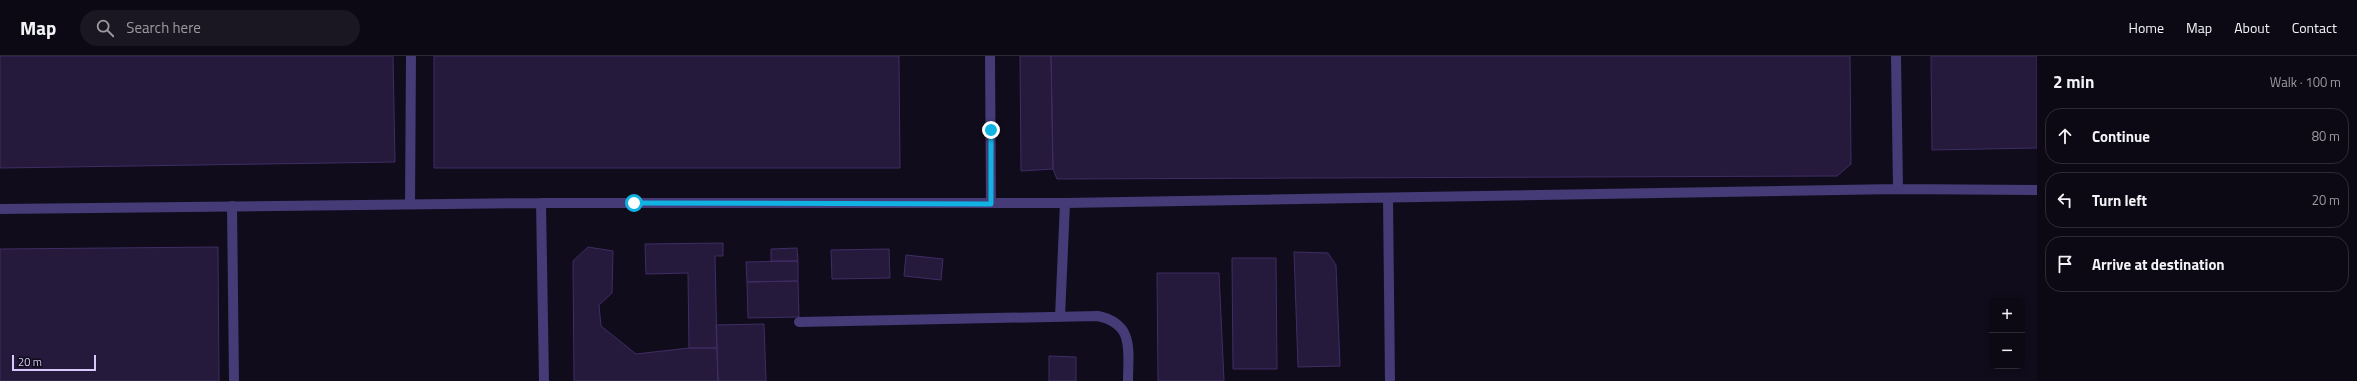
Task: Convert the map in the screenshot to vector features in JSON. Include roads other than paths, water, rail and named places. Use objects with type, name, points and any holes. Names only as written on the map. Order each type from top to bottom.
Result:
[{"type":"street","points":[[410,204],[411,56]]},
{"type":"street","points":[[990,56],[991,204]]},
{"type":"street","points":[[1896,56],[1898,189]]},
{"type":"street","points":[[0,209],[541,203],[1065,204],[1898,189],[2037,190]]},
{"type":"street","points":[[1388,198],[1390,381]]},
{"type":"street","points":[[541,203],[544,381]]},
{"type":"street","points":[[1060,316],[1065,204]]},
{"type":"street","points":[[232,206],[234,381]]},
{"type":"street","points":[[799,322],[1060,316],[1098,316],[1111,318],[1121,327],[1127,338],[1128,381]]}]
